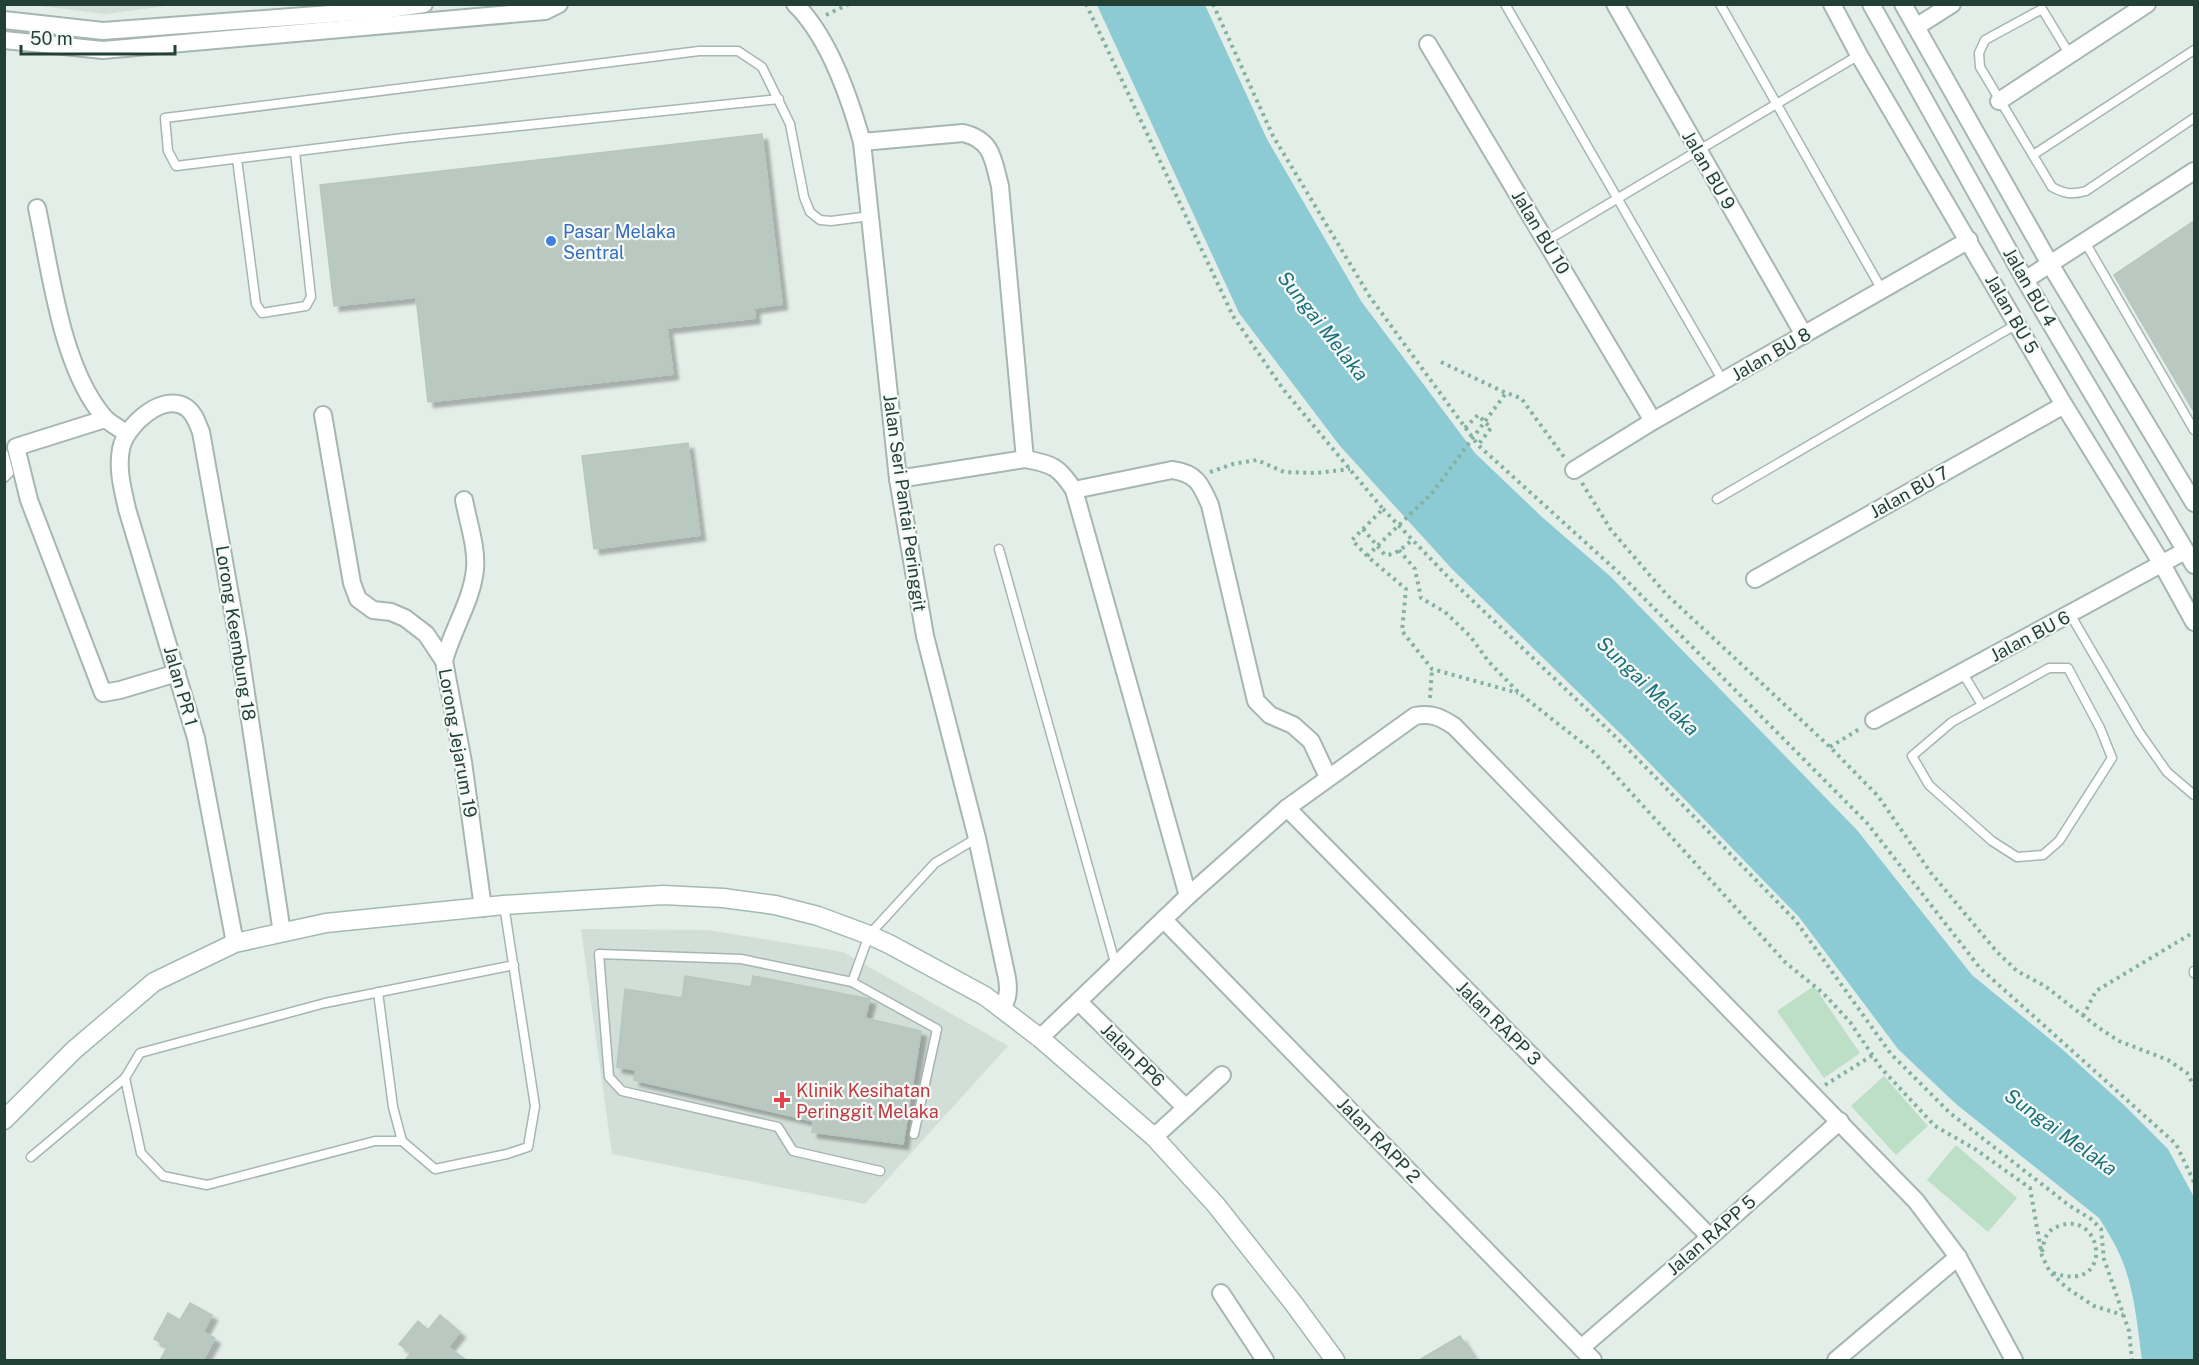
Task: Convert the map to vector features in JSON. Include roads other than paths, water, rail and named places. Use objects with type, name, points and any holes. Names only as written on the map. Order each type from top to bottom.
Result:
[{"type":"street","points":[[4,20],[103,31],[424,4]]},
{"type":"street","points":[[4,40],[104,50],[545,11],[559,4]]},
{"type":"street","name":"Jalan Seri Pantai Peringgit","points":[[795,4],[818,36],[837,72],[851,105],[862,142],[898,479],[925,636],[977,838],[1009,989],[1008,999],[1002,1009]]},
{"type":"street","name":"Jalan BU 9","points":[[1615,4],[1804,335]]},
{"type":"street","name":"Jalan BU 5","points":[[1832,4],[1859,55],[2064,405],[2162,564],[2194,622]]},
{"type":"street","name":"Jalan BU 4","points":[[1871,4],[2025,280],[2190,558]]},
{"type":"street","name":"Jalan BU 4","points":[[1903,4],[2050,264],[2194,503]]},
{"type":"street","points":[[1999,101],[2147,4]]},
{"type":"street","points":[[1916,27],[1948,5]]},
{"type":"street","name":"Jalan BU 10","points":[[1428,44],[1653,421]]},
{"type":"street","points":[[862,142],[963,133],[977,136],[988,147],[1000,186],[1025,459]]},
{"type":"street","points":[[2025,280],[2194,171]]},
{"type":"street","points":[[37,208],[71,360],[85,390],[105,418],[126,433]]},
{"type":"street","name":"Jalan BU 8","points":[[1574,470],[1653,421],[1969,240]]},
{"type":"street","name":"Lorong Keembung 18","points":[[126,433],[140,417],[155,408],[171,405],[185,407],[195,416],[201,432],[238,640],[282,933]]},
{"type":"street","name":"Jalan BU 7","points":[[1755,579],[2064,405]]},
{"type":"street","name":"Lorong Jejarum 19","points":[[323,415],[352,583],[358,599],[372,610],[391,612],[405,618],[426,633],[444,661],[465,773],[483,908]]},
{"type":"street","points":[[105,418],[16,447],[29,500],[102,693],[177,673]]},
{"type":"street","name":"Jalan PR 1","points":[[126,433],[121,449],[120,476],[124,498],[196,738],[235,943]]},
{"type":"street","points":[[898,479],[1025,459],[1046,463],[1062,472],[1074,490],[1188,896]]},
{"type":"street","points":[[1074,490],[1172,470],[1184,471],[1195,478],[1210,504],[1256,701],[1270,715],[1293,725],[1311,741],[1328,777]]},
{"type":"street","points":[[444,661],[475,568],[475,551],[464,500]]},
{"type":"street","name":"Jalan BU 6","points":[[1874,720],[2162,564],[2190,558]]},
{"type":"street","points":[[1040,1038],[1188,896],[1287,808],[1415,716],[1429,713],[1442,717],[1454,726],[1916,1201],[1958,1257],[2014,1360]]},
{"type":"street","name":"Jalan RAPP 3","points":[[1287,808],[1710,1237]]},
{"type":"street","points":[[4,1120],[74,1050],[154,982],[235,943],[326,923],[504,905],[663,895],[723,898],[775,905],[818,916],[869,935],[985,996],[1040,1038],[1154,1137],[1216,1205],[1335,1360]]},
{"type":"street","name":"Jalan RAPP 2","points":[[1164,920],[1593,1360]]},
{"type":"street","name":"Jalan PP6","points":[[1079,1002],[1186,1108]]},
{"type":"street","points":[[1154,1137],[1222,1075]]},
{"type":"street","name":"Jalan RAPP 5","points":[[1581,1348],[1840,1121]]},
{"type":"street","points":[[1836,1360],[1958,1257]]},
{"type":"street","points":[[1221,1293],[1265,1360]]},
{"type":"lane","points":[[1505,4],[1723,381]]},
{"type":"lane","points":[[1720,4],[1882,290]]},
{"type":"lane","points":[[2070,55],[2042,9],[1985,40],[1979,53],[1980,67],[2052,188],[2074,195],[2086,191],[2194,118]]},
{"type":"lane","points":[[2032,155],[2194,50]]},
{"type":"lane","points":[[779,99],[176,166],[168,151],[165,118],[699,51],[738,51],[762,67],[779,99],[790,123],[804,197],[810,212],[820,220],[871,216]]},
{"type":"lane","points":[[1546,241],[1859,55]]},
{"type":"lane","points":[[237,159],[256,304],[262,313],[306,306],[310,297],[295,152]]},
{"type":"lane","points":[[2085,242],[2194,430]]},
{"type":"lane","points":[[1717,499],[2017,324]]},
{"type":"lane","points":[[4,454],[9,474],[4,478]]},
{"type":"lane","points":[[999,549],[1116,966]]},
{"type":"lane","points":[[2070,614],[2139,732],[2167,772],[2194,795]]},
{"type":"lane","points":[[2049,668],[2068,668],[2100,728],[2112,758],[2059,841],[2043,855],[2017,857],[1992,841],[1929,785],[1912,756],[1952,722],[1982,705],[2049,668]]},
{"type":"lane","points":[[1962,672],[1982,705]]},
{"type":"lane","points":[[852,982],[869,935],[935,862],[977,838]]},
{"type":"lane","points":[[378,992],[393,1107],[402,1141],[435,1169],[507,1154],[528,1147],[535,1106],[504,905]]},
{"type":"lane","points":[[880,1171],[793,1151],[778,1127],[622,1091],[609,1077],[599,954],[741,959],[852,982],[937,1029],[914,1134]]},
{"type":"lane","points":[[31,1156],[125,1078],[141,1053],[325,1003],[514,965]]},
{"type":"lane","points":[[125,1078],[141,1153],[163,1176],[207,1185],[375,1142],[402,1141]]},
{"type":"water","name":"Sungai Melaka","points":[[1097,5],[1205,5],[1267,139],[1361,301],[1475,453],[1542,517],[1610,576],[1857,830],[1972,975],[2062,1049],[2124,1105],[2168,1149],[2194,1197],[2194,1360],[2142,1360],[2136,1314],[2123,1261],[2099,1218],[1956,1104],[1898,1049],[1799,917],[1626,739],[1452,569],[1340,446],[1239,313]]},
{"type":"place","name":"Pasar Melaka Sentral","points":[[551,241]]},
{"type":"place","name":"Klinik Kesihatan Peringgit Melaka","points":[[782,1100]]}]
